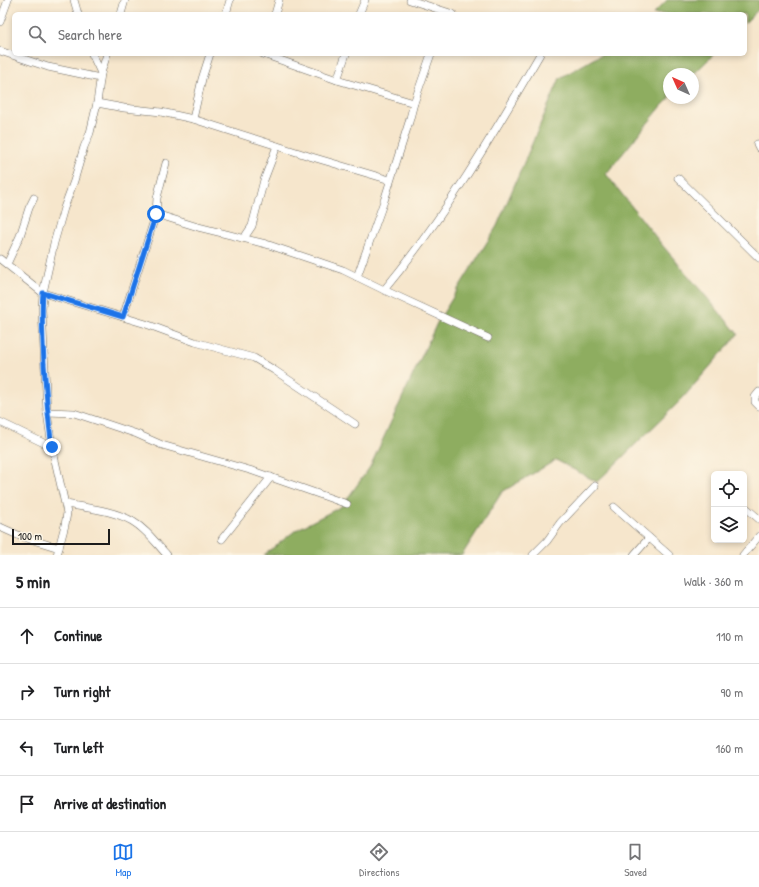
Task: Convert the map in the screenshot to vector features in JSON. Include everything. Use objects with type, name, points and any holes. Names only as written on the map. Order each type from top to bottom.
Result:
[{"type":"street","points":[[0,22],[8,0]]},
{"type":"street","points":[[74,0],[77,12]]},
{"type":"street","points":[[122,12],[126,0]]},
{"type":"street","points":[[227,12],[230,0]]},
{"type":"street","points":[[276,12],[279,0]]},
{"type":"street","points":[[360,12],[364,0]]},
{"type":"street","points":[[411,0],[443,12]]},
{"type":"street","points":[[0,51],[12,55]]},
{"type":"street","points":[[15,56],[48,67],[101,75]]},
{"type":"street","points":[[93,56],[101,75]]},
{"type":"street","points":[[0,527],[58,551],[65,525],[66,504],[52,447],[47,412],[42,310],[43,293],[64,208],[90,133],[97,103],[101,75],[107,56]]},
{"type":"street","points":[[193,119],[202,79],[209,56]]},
{"type":"street","points":[[269,56],[337,80],[414,103]]},
{"type":"street","points":[[337,80],[345,56]]},
{"type":"street","points":[[357,277],[430,56]]},
{"type":"street","points":[[384,290],[411,258],[458,189],[490,139],[539,56]]},
{"type":"street","points":[[97,103],[161,112],[193,119],[390,180]]},
{"type":"street","points":[[244,238],[252,226],[264,180],[277,146]]},
{"type":"street","points":[[123,317],[156,214],[157,198],[166,163]]},
{"type":"street","points":[[678,178],[759,258]]},
{"type":"street","points":[[7,264],[20,236],[29,208],[34,198]]},
{"type":"street","points":[[156,214],[198,227],[244,238],[343,270],[488,338]]},
{"type":"street","points":[[0,259],[43,293],[123,317],[195,342],[254,358],[355,424]]},
{"type":"street","points":[[759,392],[754,397],[755,402],[759,406]]},
{"type":"street","points":[[47,412],[74,413],[137,434],[162,445],[271,477],[347,504]]},
{"type":"street","points":[[0,422],[52,447]]},
{"type":"street","points":[[222,539],[271,477]]},
{"type":"street","points":[[533,555],[547,541],[560,523],[595,486]]},
{"type":"street","points":[[66,504],[113,513],[131,520],[145,531],[167,555]]},
{"type":"street","points":[[614,507],[669,555]]},
{"type":"street","points":[[745,507],[759,519]]},
{"type":"street","points":[[743,555],[759,536]]},
{"type":"street","points":[[634,555],[649,538]]},
{"type":"green space","points":[[667,0],[759,0],[759,9],[747,21],[747,12],[655,12]]},
{"type":"green space","points":[[598,56],[712,56],[699,69],[663,68],[664,104],[606,174],[663,246],[738,334],[682,399],[597,482],[556,460],[502,492],[462,555],[264,555],[296,530],[342,506],[370,467],[437,323],[497,226],[560,78]]},
{"type":"route","points":[[52,447],[47,412],[43,352],[43,293],[123,317],[156,214]]}]
